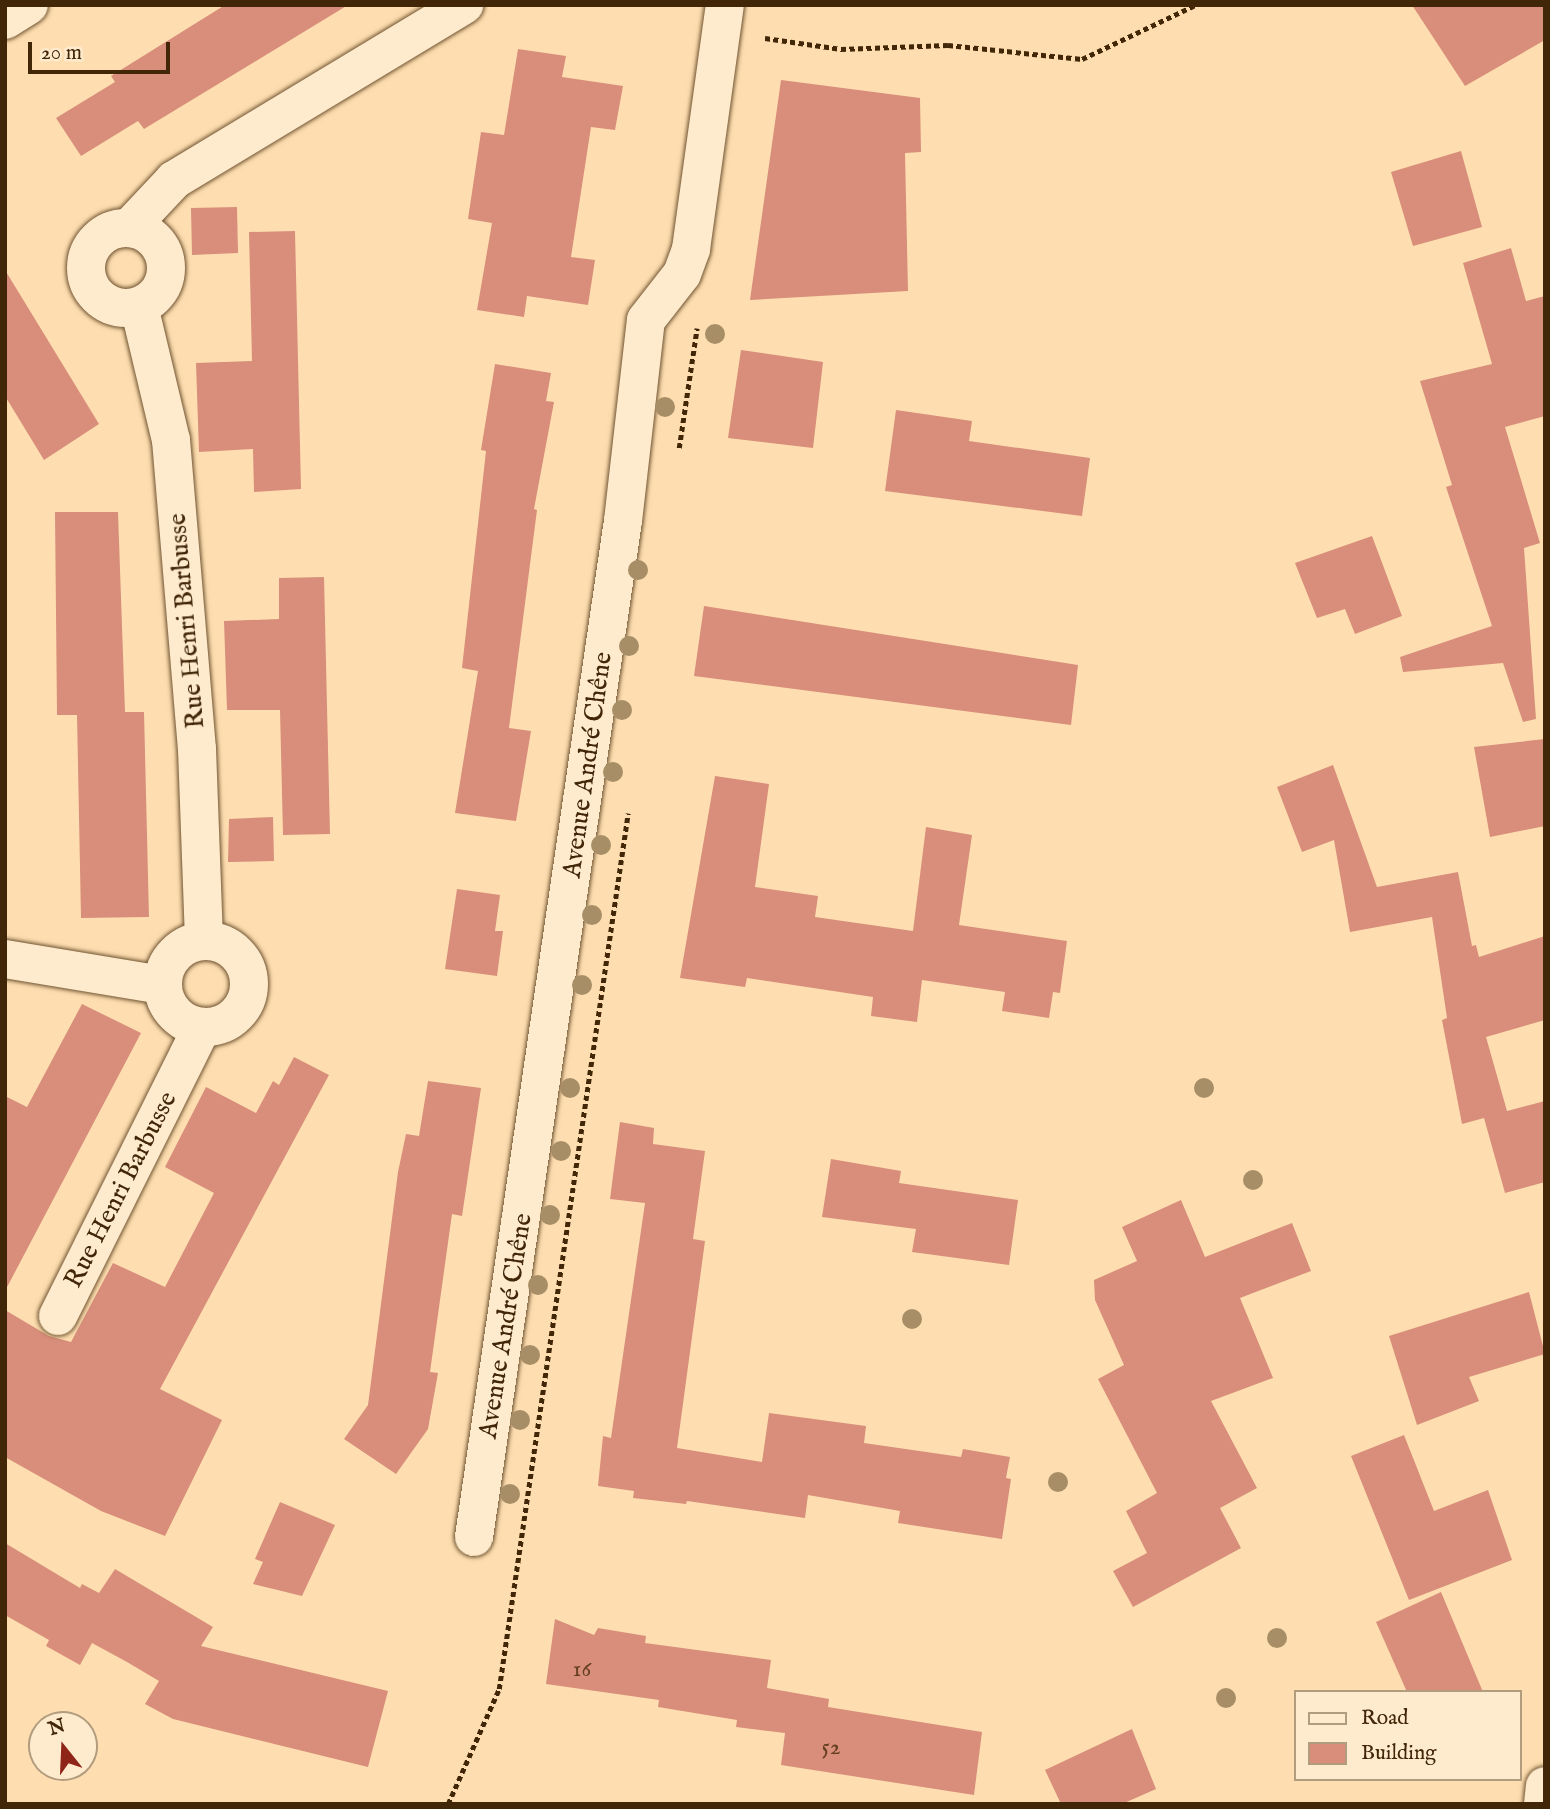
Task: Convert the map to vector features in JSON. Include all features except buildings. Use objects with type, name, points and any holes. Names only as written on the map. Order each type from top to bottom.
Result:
[{"type":"street","points":[[5,20],[29,5]]},
{"type":"street","points":[[130,228],[154,239],[165,263],[160,290],[139,306],[113,306],[101,300],[87,278],[88,253],[104,234],[130,228],[174,180],[464,5]]},
{"type":"street","name":"Avenue André Chêne","points":[[474,1537],[619,549],[646,320],[682,274],[691,249],[723,18]]},
{"type":"street","name":"Rue Henri Barbusse","points":[[139,306],[172,440],[197,749],[204,941]]},
{"type":"street","points":[[204,941],[236,954],[247,972],[249,986],[239,1012],[228,1021],[202,1027],[179,1018],[164,997],[162,985],[164,972],[179,950],[204,941]]},
{"type":"street","points":[[5,959],[162,985]]},
{"type":"street","name":"Rue Henri Barbusse","points":[[58,1316],[202,1027]]},
{"type":"street","points":[[1543,1804],[1545,1786]]},
{"type":"path","points":[[723,18],[841,49],[948,45],[1082,59],[1195,5]]}]
